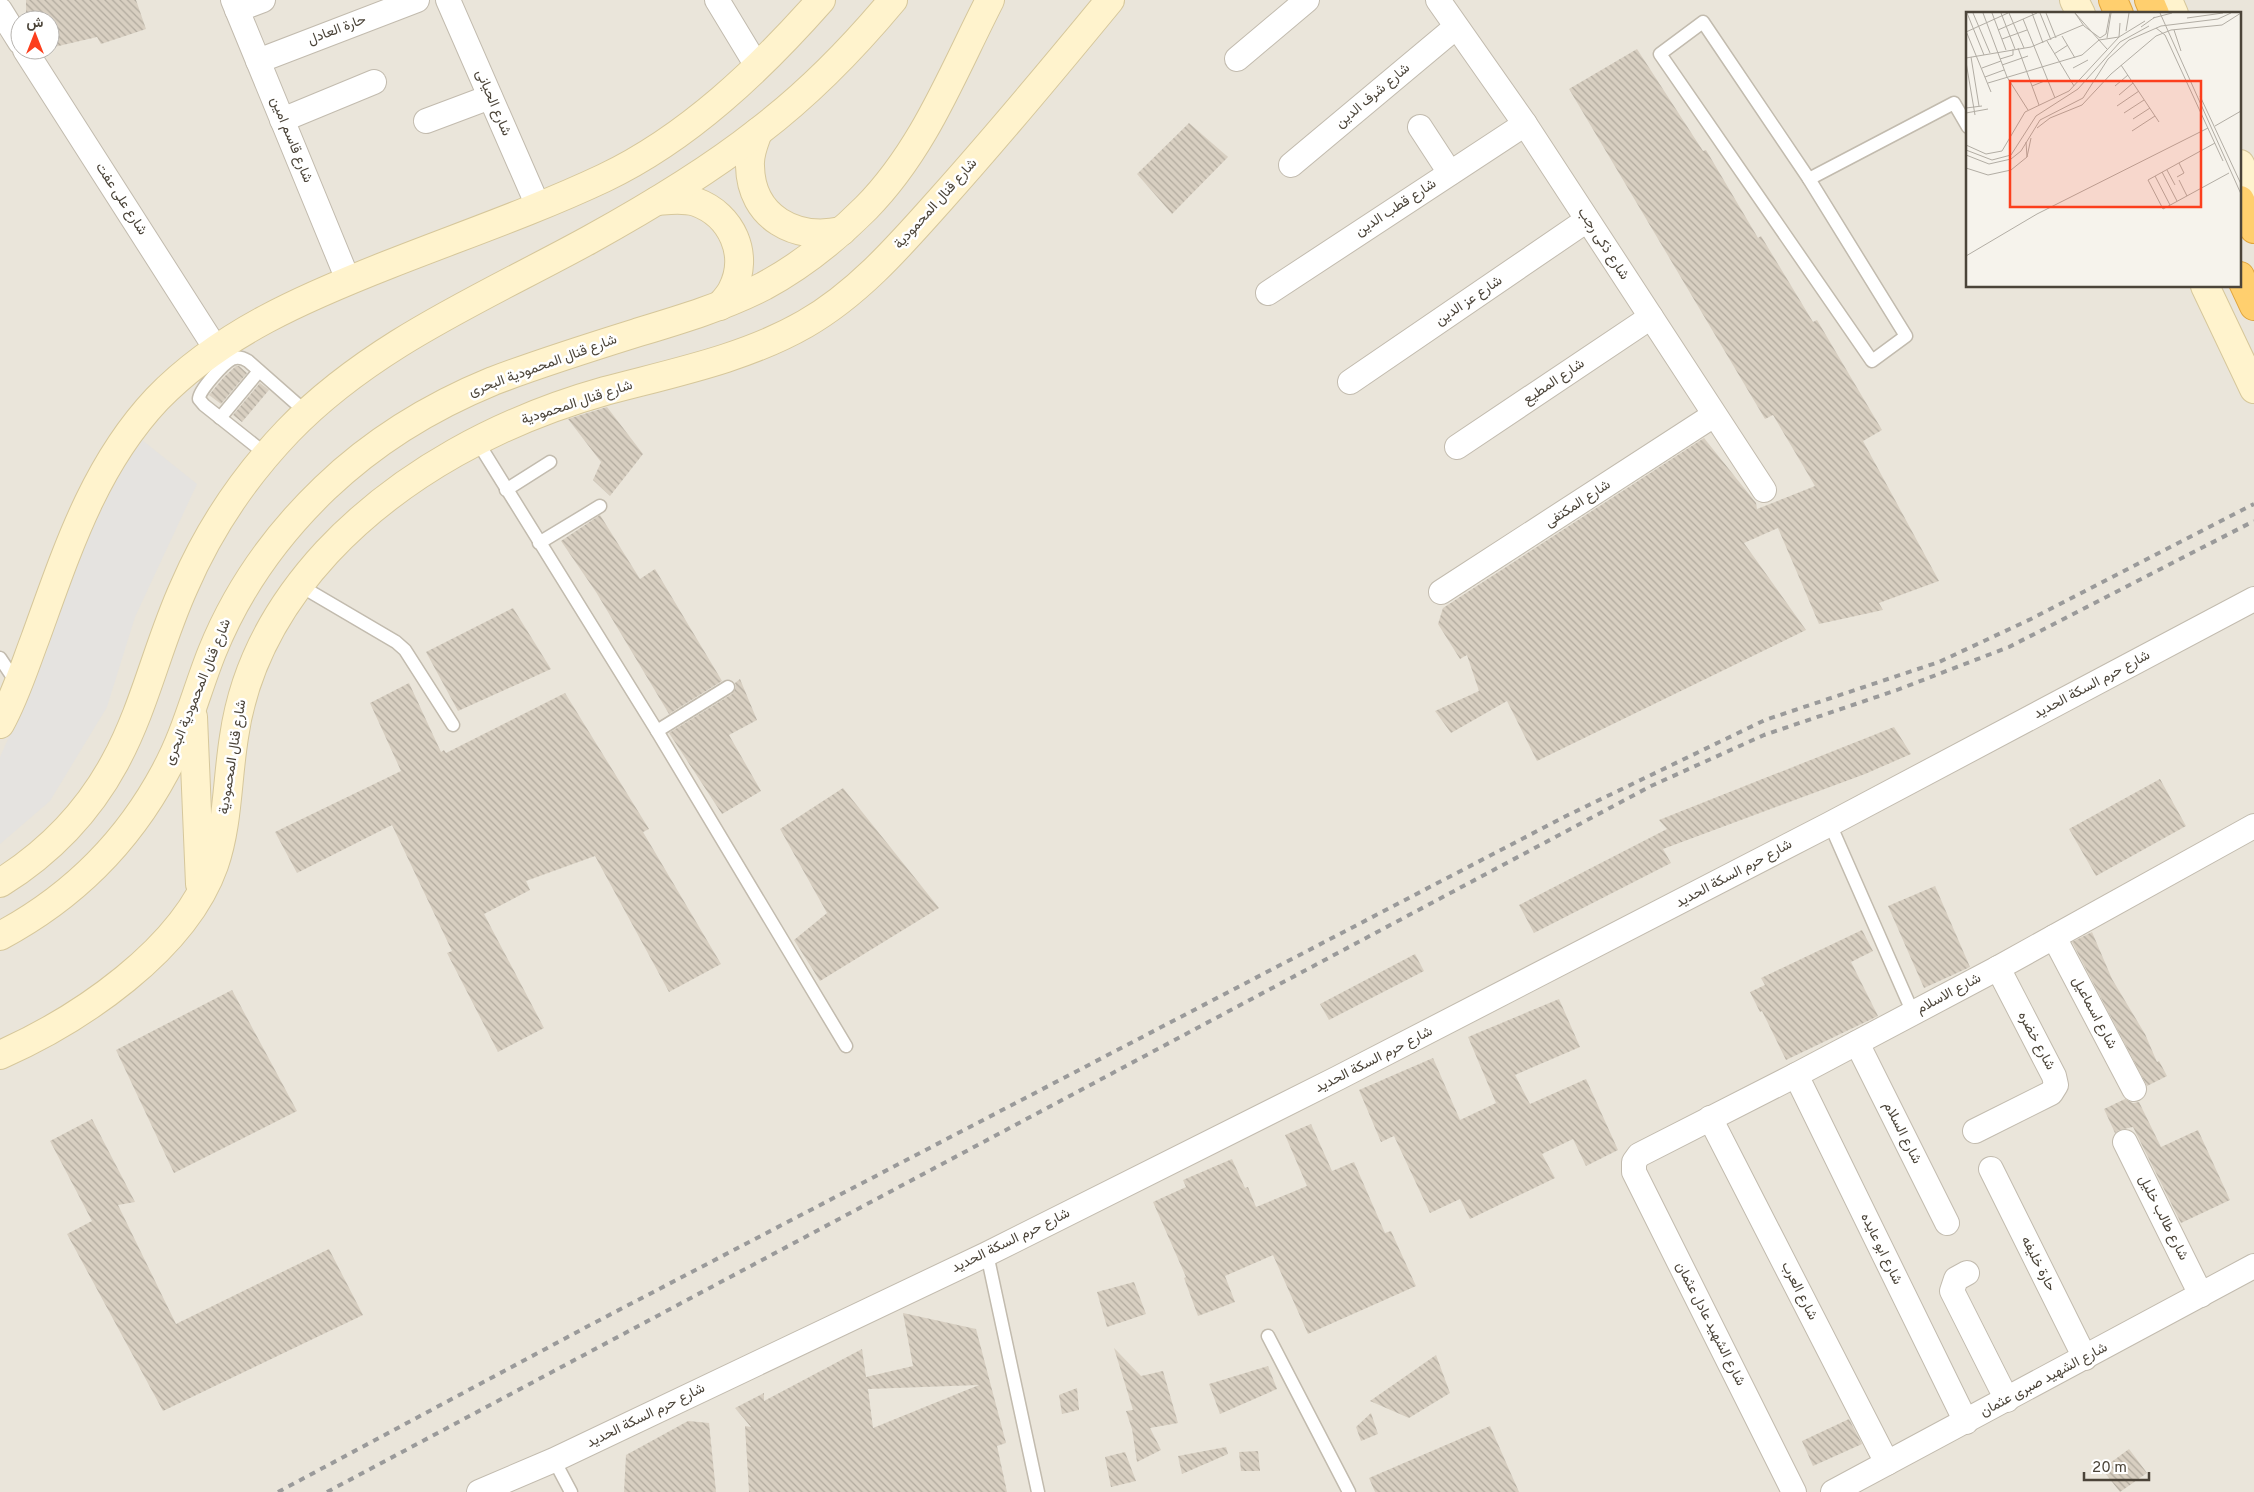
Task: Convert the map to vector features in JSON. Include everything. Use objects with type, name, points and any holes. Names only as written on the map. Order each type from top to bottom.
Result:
[{"type":"highway","points":[[2113,0],[2118,12]]},
{"type":"highway","points":[[2149,0],[2154,12]]},
{"type":"highway","points":[[2242,204],[2254,230]]},
{"type":"highway","points":[[2242,280],[2254,306]]},
{"type":"main road","points":[[0,724],[18,685],[73,534],[89,498],[108,463],[131,431],[157,400],[185,373],[227,349],[266,318],[348,280],[607,177],[639,158],[702,115],[757,66],[821,0]]},
{"type":"main road","points":[[0,883],[49,847],[74,821],[97,792],[116,761],[131,727],[183,588],[200,553],[242,486],[267,455],[307,413],[376,358],[411,335],[657,201],[758,132],[804,93],[848,50],[893,0]]},
{"type":"main road","name":"شارع قنال المحمودية البحرى","points":[[0,936],[65,894],[110,851],[132,825],[167,769],[202,677],[224,626],[259,565],[298,516],[355,462],[387,438],[420,417],[492,382],[720,306],[764,286],[805,261],[842,231],[869,205],[913,148],[944,94],[990,0]]},
{"type":"main road","name":"شارع قنال المحمودية","points":[[0,1054],[60,1025],[123,981],[167,939],[201,895],[214,865],[222,833],[234,736],[242,697],[255,660],[272,625],[299,585],[328,551],[383,501],[421,474],[477,441],[561,405],[700,366],[747,349],[803,325],[829,308],[854,290],[918,224],[1000,133],[1110,0]]},
{"type":"main road","points":[[2074,0],[2080,12]]},
{"type":"main road","points":[[2168,0],[2173,12]]},
{"type":"main road","points":[[758,132],[752,149],[750,166],[757,198],[767,211],[779,222],[794,230],[810,234],[842,231]]},
{"type":"main road","points":[[2242,168],[2254,192]]},
{"type":"main road","points":[[657,201],[676,199],[694,201],[711,209],[725,221],[735,237],[740,255],[738,274],[732,291],[720,306]]},
{"type":"main road","points":[[2206,288],[2254,389]]},
{"type":"main road","points":[[192,706],[201,895]]},
{"type":"street","points":[[235,5],[263,0]]},
{"type":"street","name":"حارة العادل","points":[[258,61],[417,0]]},
{"type":"street","name":"شارع الحيانى","points":[[448,0],[538,206]]},
{"type":"street","points":[[717,0],[757,66]]},
{"type":"street","points":[[1237,59],[1307,0]]},
{"type":"street","name":"شارع ذكى رجب","points":[[1438,0],[1524,124],[1764,490]]},
{"type":"street","name":"شارع قاسم امين","points":[[235,5],[348,280]]},
{"type":"street","points":[[0,10],[10,26]]},
{"type":"street","name":"شارع شرف الدين","points":[[1291,165],[1456,27]]},
{"type":"street","name":"شارع على عفت","points":[[32,60],[227,349]]},
{"type":"street","points":[[282,120],[374,82]]},
{"type":"street","points":[[426,121],[490,97]]},
{"type":"street","name":"شارع قطب الدين","points":[[1268,293],[1524,124]]},
{"type":"street","points":[[1420,127],[1450,173]]},
{"type":"street","name":"شارع عز الدين","points":[[1350,382],[1587,220]]},
{"type":"street","name":"شارع المطيع","points":[[1457,447],[1650,317]]},
{"type":"street","name":"شارع المكتفى","points":[[1441,592],[1714,415]]},
{"type":"street","name":"شارع حرم السكة الحديد","points":[[480,1492],[554,1460],[986,1254],[1516,988],[2254,599]]},
{"type":"street","name":"شارع الاسلام","points":[[1639,1155],[1796,1075],[1998,968],[2254,826]]},
{"type":"street","name":"شارع اسماعيل","points":[[2054,937],[2134,1089]]},
{"type":"street","name":"شارع خضره","points":[[1975,1131],[2051,1093],[2056,1085],[2054,1076],[1998,968]]},
{"type":"street","name":"شارع السلام","points":[[1856,1043],[1947,1223]]},
{"type":"street","name":"شارع ابو عايده","points":[[1796,1075],[1966,1422]]},
{"type":"street","name":"شارع العرب","points":[[1710,1118],[1887,1463]]},
{"type":"street","name":"شارع طالب خليل","points":[[2125,1142],[2201,1294]]},
{"type":"street","name":"شارع الشهيد عادل عثمان","points":[[1639,1155],[1634,1162],[1634,1172],[1794,1492]]},
{"type":"street","name":"حارة خليفه","points":[[1990,1169],[2085,1358]]},
{"type":"street","name":"شارع الشهيد صبرى عثمان","points":[[1833,1492],[2254,1266]]},
{"type":"street","points":[[1967,1273],[1956,1279],[1952,1291],[2007,1400]]},
{"type":"lane","points":[[1703,22],[1809,179],[1906,336],[1872,361],[1660,54],[1703,22]]},
{"type":"lane","points":[[1809,179],[1954,103],[1966,124]]},
{"type":"lane","points":[[227,349],[248,361],[307,413]]},
{"type":"lane","points":[[227,349],[230,360],[199,394],[201,402],[267,455]]},
{"type":"lane","points":[[220,418],[259,371]]},
{"type":"lane","points":[[477,441],[657,731],[846,1046]]},
{"type":"lane","points":[[506,490],[550,462]]},
{"type":"lane","points":[[539,543],[600,506]]},
{"type":"lane","points":[[299,585],[396,642],[405,650],[453,725]]},
{"type":"lane","points":[[0,658],[18,685]]},
{"type":"lane","points":[[657,731],[728,687]]},
{"type":"lane","points":[[1830,824],[1913,1013]]},
{"type":"lane","points":[[986,1254],[1038,1492]]},
{"type":"lane","points":[[1268,1336],[1348,1492]]},
{"type":"lane","points":[[554,1460],[571,1492]]},
{"type":"shaded area","points":[[0,0],[2254,0],[2254,1492],[0,1492]]},
{"type":"shaded area","points":[[137,436],[197,484],[135,617],[107,707],[50,801],[0,844],[0,757],[46,654],[81,543]]},
{"type":"building","points":[[26,0],[136,0],[146,29],[101,44],[97,37],[60,46],[60,10],[26,10]]},
{"type":"building","points":[[1637,49],[1703,151],[1706,150],[1758,238],[1761,236],[1813,322],[1817,320],[1882,430],[1863,441],[1939,581],[1879,603],[1883,610],[1819,624],[1778,528],[1744,543],[1806,630],[1537,761],[1507,701],[1451,733],[1435,711],[1479,691],[1467,655],[1460,659],[1438,624],[1443,608],[1704,438],[1756,503],[1757,509],[1815,486],[1773,415],[1765,419],[1569,89]]},
{"type":"building","points":[[1189,123],[1228,157],[1172,214],[1137,174]]},
{"type":"building","points":[[236,366],[239,366],[247,373],[221,404],[209,395]]},
{"type":"building","points":[[260,383],[269,390],[242,422],[233,415]]},
{"type":"building","points":[[607,407],[643,454],[610,496],[593,480],[601,462],[568,419]]},
{"type":"building","points":[[600,515],[640,579],[655,569],[722,681],[669,714],[596,592],[561,541]]},
{"type":"building","points":[[513,608],[551,669],[458,711],[426,652]]},
{"type":"building","points":[[740,679],[757,720],[729,735],[761,791],[722,814],[669,733],[732,694],[736,687],[735,683]]},
{"type":"building","points":[[409,683],[441,752],[444,750],[446,753],[565,693],[649,829],[643,832],[721,964],[669,992],[595,856],[526,881],[530,890],[484,914],[544,1028],[498,1052],[447,953],[452,951],[392,825],[297,873],[275,832],[401,771],[370,703]]},
{"type":"building","points":[[1894,727],[1911,754],[1865,774],[1663,849],[1671,863],[1534,933],[1519,905],[1667,829],[1659,820]]},
{"type":"building","points":[[2160,779],[2186,826],[2096,876],[2069,829]]},
{"type":"building","points":[[843,788],[939,908],[820,981],[794,940],[827,913],[780,829]]},
{"type":"building","points":[[1935,886],[1970,967],[1924,988],[1888,906]]},
{"type":"building","points":[[1862,930],[1873,951],[1851,962],[1878,1016],[1786,1060],[1762,1011],[1760,1012],[1750,992],[1765,985],[1761,978]]},
{"type":"building","points":[[2092,932],[2112,979],[2145,1034],[2157,1062],[2159,1061],[2167,1076],[2147,1086],[2072,942]]},
{"type":"building","points":[[1415,954],[1424,971],[1329,1020],[1320,1004]]},
{"type":"building","points":[[232,990],[297,1111],[174,1173],[116,1050]]},
{"type":"building","points":[[1559,999],[1580,1047],[1515,1075],[1530,1104],[1586,1079],[1618,1150],[1586,1166],[1573,1139],[1542,1154],[1555,1178],[1470,1219],[1460,1199],[1430,1213],[1394,1136],[1381,1142],[1359,1090],[1433,1058],[1460,1120],[1496,1103],[1468,1037]]},
{"type":"building","points":[[2125,1099],[2133,1103],[2139,1102],[2161,1147],[2198,1130],[2230,1200],[2181,1223],[2133,1127],[2119,1130],[2115,1133],[2104,1109]]},
{"type":"building","points":[[92,1119],[135,1202],[118,1205],[176,1324],[329,1249],[363,1315],[163,1411],[67,1234],[92,1221],[50,1141]]},
{"type":"building","points":[[1311,1124],[1332,1171],[1354,1162],[1385,1233],[1391,1231],[1416,1286],[1308,1334],[1273,1255],[1225,1276],[1235,1302],[1198,1316],[1184,1278],[1186,1277],[1153,1202],[1186,1187],[1183,1180],[1232,1159],[1245,1188],[1248,1187],[1256,1207],[1307,1186],[1285,1135]]},
{"type":"building","points":[[1134,1282],[1146,1314],[1107,1327],[1097,1292]]},
{"type":"building","points":[[903,1313],[976,1329],[1006,1443],[997,1446],[1007,1492],[749,1492],[745,1426],[751,1427],[735,1408],[764,1393],[764,1401],[862,1349],[866,1377],[913,1366]],"holes":[[[979,1385],[873,1428],[868,1389]]]},
{"type":"building","points":[[1114,1348],[1141,1376],[1163,1371],[1178,1423],[1150,1428],[1161,1450],[1137,1462],[1132,1429],[1126,1411],[1133,1410]]},
{"type":"building","points":[[1436,1355],[1450,1393],[1409,1418],[1370,1401]]},
{"type":"building","points":[[1268,1366],[1277,1389],[1220,1414],[1209,1384]]},
{"type":"building","points":[[1077,1388],[1079,1410],[1062,1414],[1059,1395]]},
{"type":"building","points":[[1371,1413],[1378,1434],[1361,1441],[1356,1427]]},
{"type":"building","points":[[1849,1419],[1862,1444],[1813,1466],[1802,1441]]},
{"type":"building","points":[[688,1421],[709,1423],[716,1492],[624,1492],[626,1455]]},
{"type":"building","points":[[1490,1426],[1519,1492],[1375,1492],[1369,1478]]},
{"type":"building","points":[[1226,1447],[1228,1454],[1182,1474],[1178,1456]]},
{"type":"building","points":[[2129,1449],[2147,1473],[2120,1492],[2102,1469]]},
{"type":"building","points":[[1258,1451],[1260,1471],[1241,1471],[1239,1452]]},
{"type":"building","points":[[1125,1452],[1136,1481],[1111,1487],[1105,1457]]},
{"type":"railway","points":[[278,1492],[592,1324],[1566,816],[1765,720],[1939,662],[2031,619],[2254,504]]},
{"type":"railway","points":[[327,1492],[1651,786],[1764,735],[1897,690],[2009,647],[2254,521]]}]
